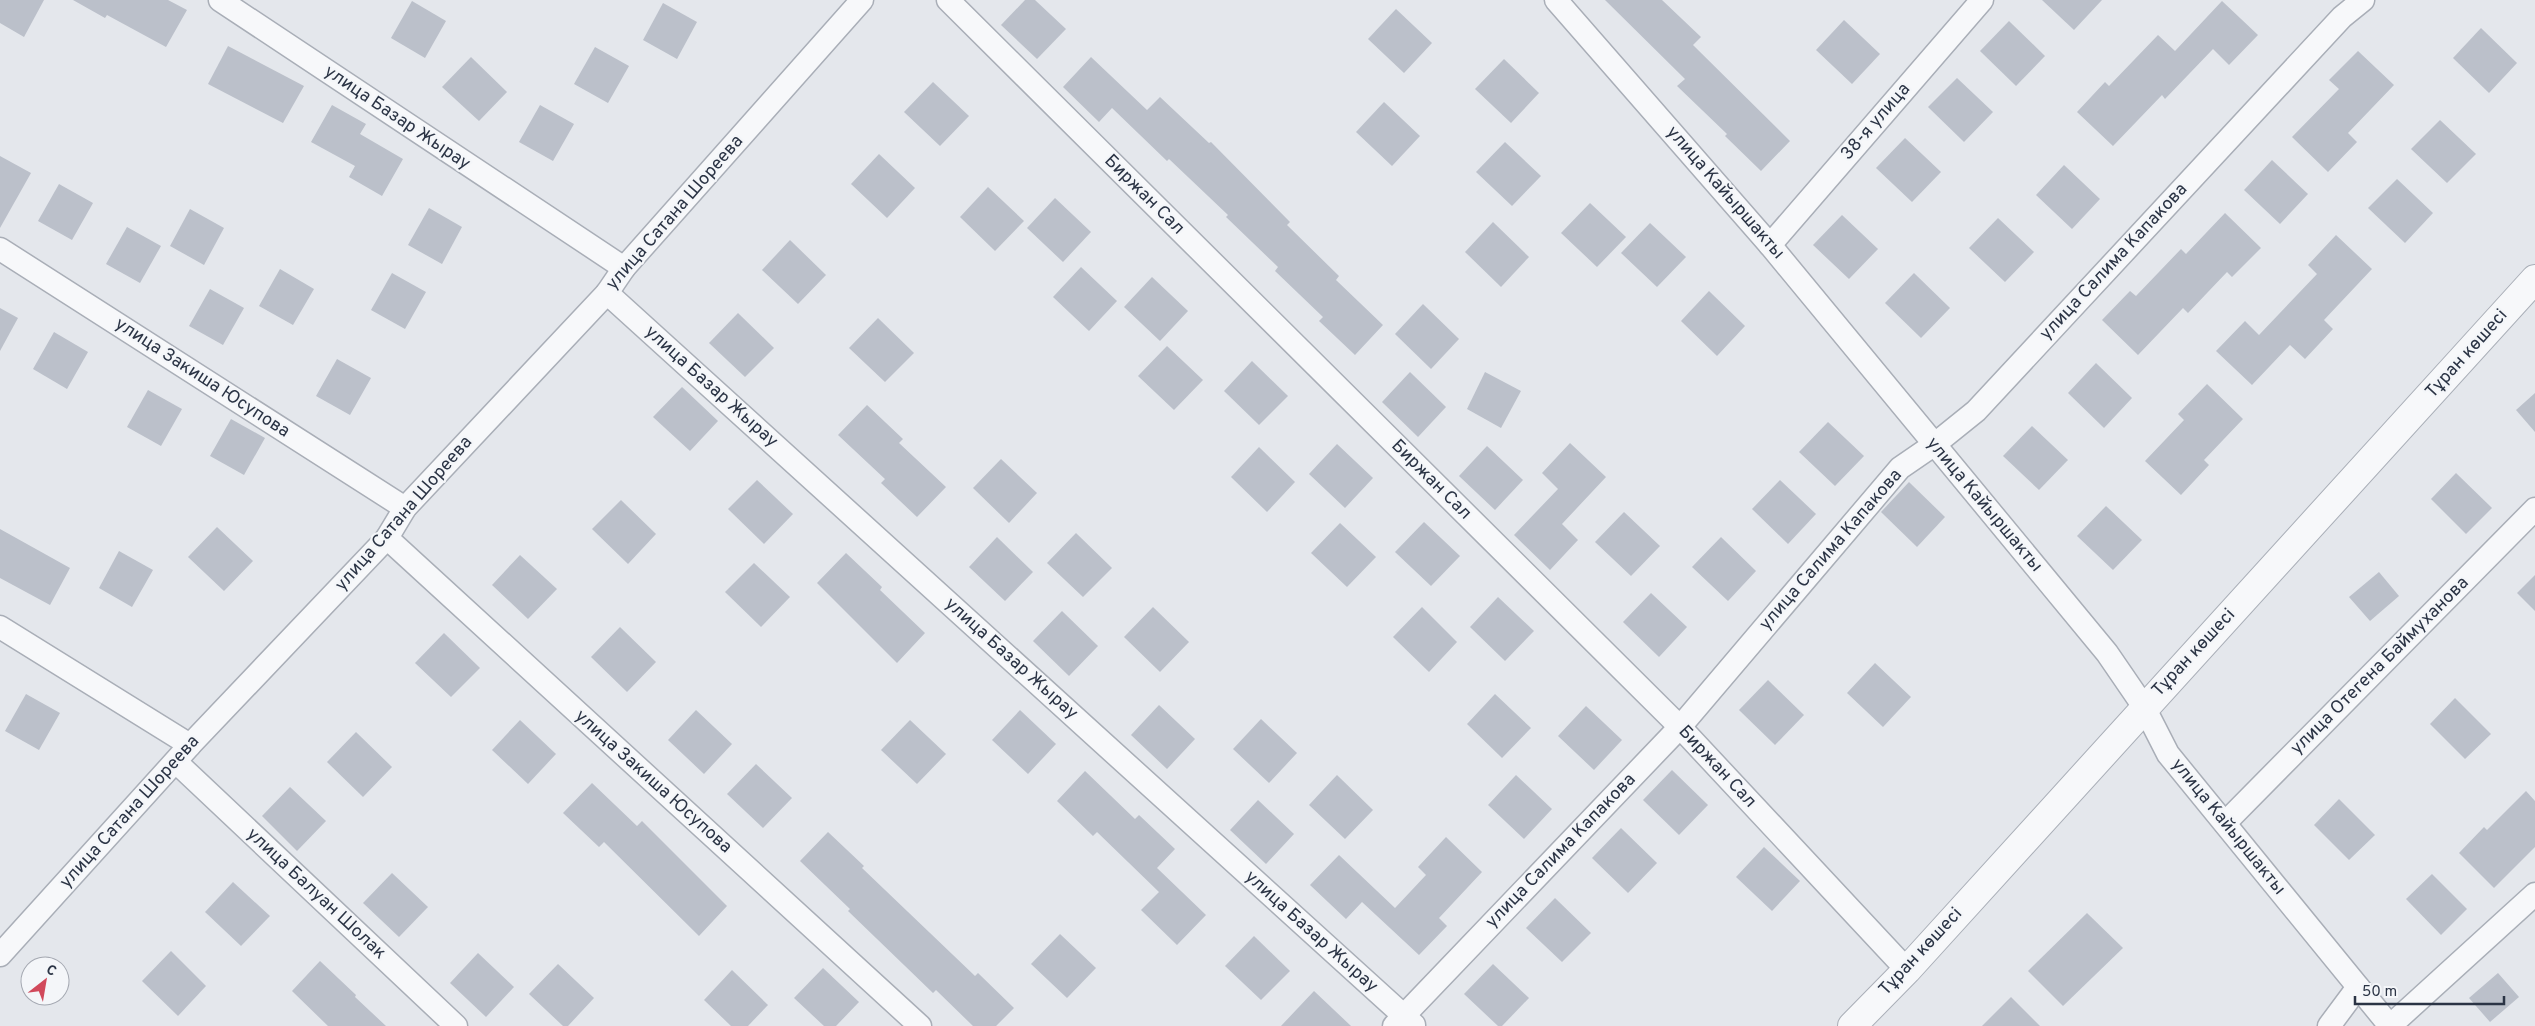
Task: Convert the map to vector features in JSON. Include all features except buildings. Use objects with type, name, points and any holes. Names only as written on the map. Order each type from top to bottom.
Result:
[{"type":"street","name":"улица Базар Жырау","points":[[220,0],[624,268]]},
{"type":"street","name":"улица Сатана Шореева","points":[[0,955],[183,754],[387,538],[405,508],[607,293],[624,268],[862,0]]},
{"type":"street","name":"Биржан Сал","points":[[948,0],[1680,727],[1907,970]]},
{"type":"street","name":"улица Кайыршакты","points":[[1556,0],[1770,245],[2107,653],[2144,707],[2168,754],[2390,1026]]},
{"type":"street","name":"38-я улица","points":[[1770,245],[1982,0]]},
{"type":"street","name":"улица Салима Капакова","points":[[1404,1023],[1680,727],[1900,468],[1976,411],[2342,17],[2363,0]]},
{"type":"street","name":"улица Закиша Юсупова","points":[[0,248],[405,508]]},
{"type":"street","name":"Тұран көшесі","points":[[1852,1026],[1907,970],[2535,279]]},
{"type":"street","name":"улица Базар Жырау","points":[[607,293],[1404,1023]]},
{"type":"street","name":"улица Отегена Баймуханова","points":[[2225,824],[2535,509]]},
{"type":"street","name":"улица Закиша Юсупова","points":[[387,538],[920,1026]]},
{"type":"street","name":"улица Балуан Шолак","points":[[0,627],[183,754],[456,1026]]},
{"type":"street","points":[[2390,1026],[2535,894]]},
{"type":"street","points":[[2329,1026],[2358,987]]}]
